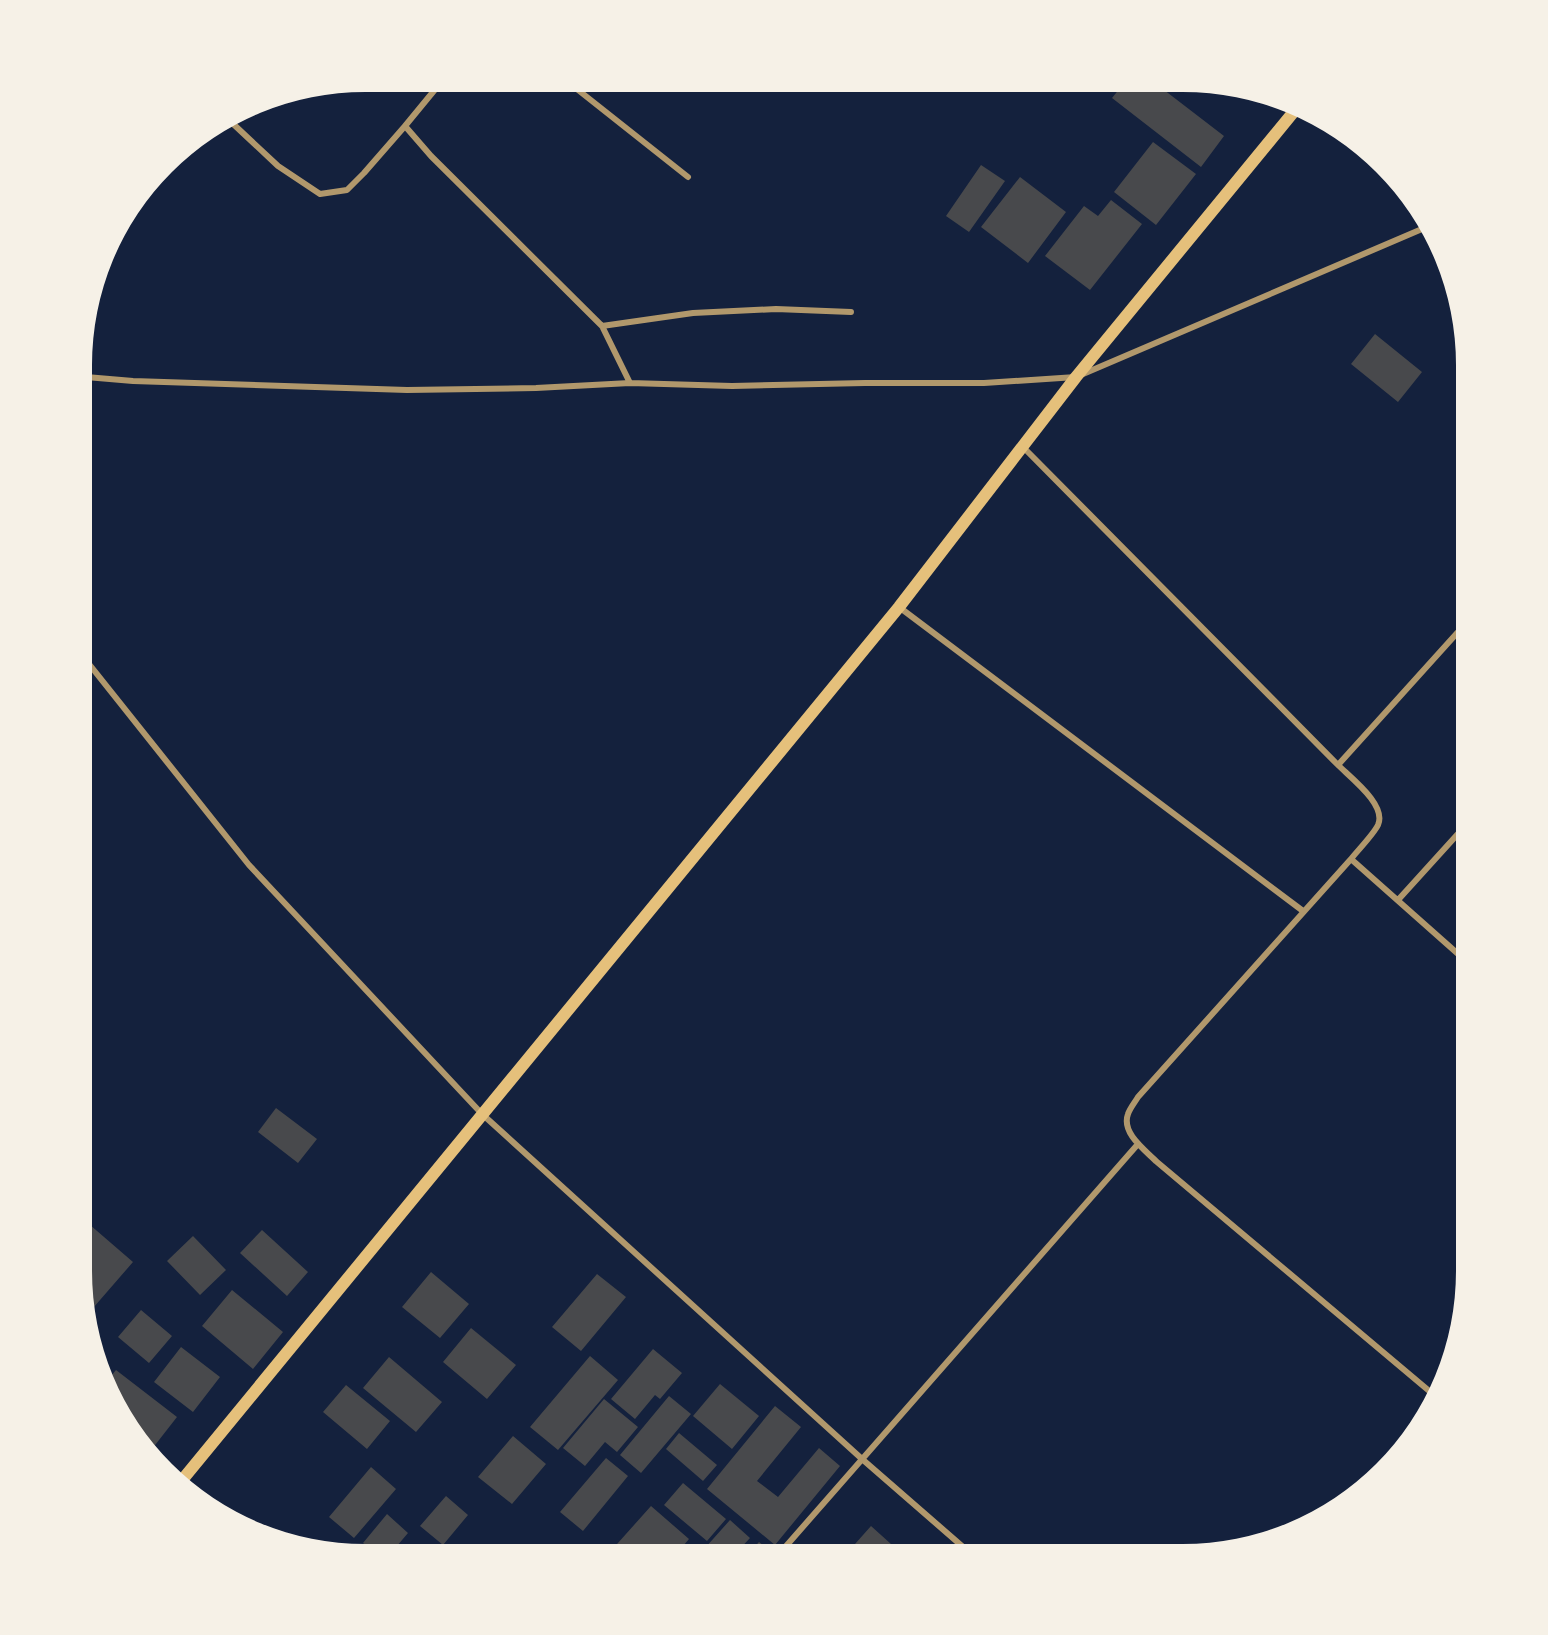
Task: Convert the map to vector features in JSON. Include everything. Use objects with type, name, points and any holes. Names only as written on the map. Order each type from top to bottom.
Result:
[{"type":"main road","points":[[185,1477],[899,607],[1076,377],[1292,114]]},
{"type":"street","points":[[234,125],[278,166],[320,194],[346,190],[364,173],[433,92]]},
{"type":"street","points":[[581,92],[688,177]]},
{"type":"street","points":[[405,126],[431,156],[602,326],[630,383]]},
{"type":"street","points":[[92,378],[133,381],[407,390],[536,388],[630,383],[732,386],[984,383],[1076,377],[1421,230]]},
{"type":"street","points":[[602,326],[693,313],[776,309],[851,312]]},
{"type":"street","points":[[1023,447],[1374,801],[1378,808],[1378,825],[1352,859],[1138,1097],[1128,1114],[1127,1128],[1138,1144],[1157,1162],[1428,1390]]},
{"type":"street","points":[[899,607],[1303,911]]},
{"type":"street","points":[[1338,765],[1456,634]]},
{"type":"street","points":[[92,668],[249,865],[482,1114],[862,1459],[960,1544]]},
{"type":"street","points":[[1398,900],[1456,836]]},
{"type":"street","points":[[1352,859],[1456,952]]},
{"type":"street","points":[[788,1544],[1138,1144]]},
{"type":"building","points":[[1117,92],[1167,92],[1224,136],[1201,167],[1112,98]]},
{"type":"building","points":[[1153,142],[1196,174],[1156,225],[1114,192]]},
{"type":"building","points":[[981,165],[1005,181],[969,232],[946,216]]},
{"type":"building","points":[[1020,177],[1066,212],[1028,263],[981,227]]},
{"type":"building","points":[[1111,200],[1142,224],[1090,290],[1045,256],[1084,206],[1098,216]]},
{"type":"building","points":[[1375,334],[1422,372],[1398,402],[1351,364]]},
{"type":"building","points":[[276,1108],[317,1139],[298,1163],[258,1132]]},
{"type":"building","points":[[92,1227],[133,1262],[94,1307]]},
{"type":"building","points":[[262,1230],[308,1272],[287,1296],[240,1253]]},
{"type":"building","points":[[193,1236],[226,1270],[200,1295],[167,1261]]},
{"type":"building","points":[[431,1272],[469,1304],[440,1338],[402,1307]]},
{"type":"building","points":[[597,1274],[626,1297],[581,1351],[552,1327]]},
{"type":"building","points":[[232,1290],[283,1332],[253,1369],[202,1326]]},
{"type":"building","points":[[141,1310],[172,1336],[149,1363],[118,1337]]},
{"type":"building","points":[[471,1328],[516,1365],[487,1399],[443,1362]]},
{"type":"building","points":[[181,1347],[220,1377],[193,1412],[154,1382]]},
{"type":"building","points":[[653,1349],[682,1373],[660,1399],[655,1395],[635,1419],[611,1399]]},
{"type":"building","points":[[590,1356],[618,1380],[558,1450],[530,1427]]},
{"type":"building","points":[[389,1357],[442,1402],[416,1432],[363,1388]]},
{"type":"building","points":[[116,1370],[177,1417],[155,1446],[128,1407],[112,1375]]},
{"type":"building","points":[[720,1384],[759,1416],[732,1449],[693,1416]]},
{"type":"building","points":[[346,1385],[390,1421],[367,1449],[323,1412]]},
{"type":"building","points":[[669,1396],[691,1414],[641,1473],[620,1455]]},
{"type":"building","points":[[604,1399],[638,1427],[617,1452],[605,1442],[585,1466],[563,1448]]},
{"type":"building","points":[[775,1406],[801,1427],[757,1481],[778,1497],[819,1448],[840,1466],[776,1544],[707,1489]]},
{"type":"building","points":[[679,1433],[717,1465],[703,1481],[666,1449]]},
{"type":"building","points":[[513,1436],[546,1464],[512,1504],[478,1477]]},
{"type":"building","points":[[606,1458],[628,1476],[583,1531],[560,1512]]},
{"type":"building","points":[[371,1467],[396,1489],[354,1538],[329,1517]]},
{"type":"building","points":[[683,1483],[726,1519],[707,1541],[664,1505]]},
{"type":"building","points":[[446,1496],[468,1515],[444,1544],[420,1526]]},
{"type":"building","points":[[651,1506],[689,1539],[685,1544],[617,1544]]},
{"type":"building","points":[[387,1514],[408,1533],[399,1544],[363,1543]]},
{"type":"building","points":[[730,1520],[750,1538],[744,1544],[709,1544]]},
{"type":"building","points":[[871,1526],[891,1544],[855,1544]]}]
